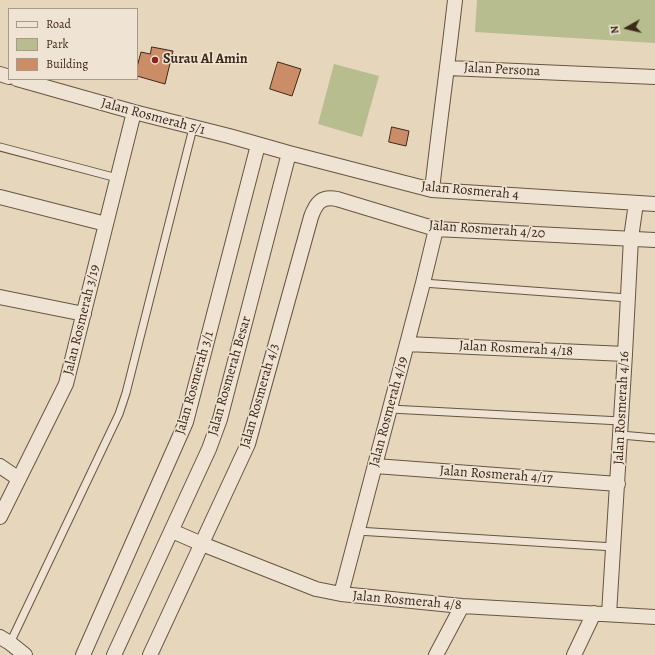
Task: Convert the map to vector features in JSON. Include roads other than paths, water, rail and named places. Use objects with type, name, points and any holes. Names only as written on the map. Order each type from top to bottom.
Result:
[{"type":"street","points":[[448,68],[455,0]]},
{"type":"street","name":"Jalan Persona","points":[[432,190],[448,68],[655,77]]},
{"type":"street","name":"Jalan Rosmerah 5/1","points":[[21,80],[289,153]]},
{"type":"street","name":"Jalan Rosmerah 3/19","points":[[0,517],[66,384],[134,112]]},
{"type":"street","name":"Jalan Rosmerah 3/1","points":[[83,655],[186,422],[258,144]]},
{"type":"street","name":"Jalan Rosmerah 4","points":[[289,153],[432,190],[655,204]]},
{"type":"street","name":"Jalan Rosmerah Besar","points":[[114,655],[209,449],[220,419],[289,153]]},
{"type":"street","points":[[0,197],[106,224]]},
{"type":"street","name":"Jalan Rosmerah 4/20","points":[[311,217],[314,206],[321,200],[329,197],[436,229],[655,240]]},
{"type":"street","name":"Jalan Rosmerah 4/16","points":[[609,614],[618,484],[631,238],[636,203]]},
{"type":"street","name":"Jalan Rosmerah 4/3","points":[[150,655],[248,444],[311,217]]},
{"type":"street","name":"Jalan Rosmerah 4/19","points":[[341,594],[436,229]]},
{"type":"street","points":[[0,297],[84,314]]},
{"type":"street","name":"Jalan Rosmerah 4/18","points":[[407,344],[625,354]]},
{"type":"street","points":[[0,466],[19,480]]},
{"type":"street","name":"Jalan Rosmerah 4/17","points":[[375,466],[618,484]]},
{"type":"street","name":"Jalan Rosmerah 4/8","points":[[172,531],[316,590],[341,594],[462,606],[655,617]]},
{"type":"street","points":[[436,655],[462,606]]},
{"type":"street","points":[[574,655],[594,613]]},
{"type":"street","points":[[5,640],[25,655]]},
{"type":"lane","points":[[5,640],[119,414],[128,386],[193,128]]},
{"type":"lane","points":[[0,147],[117,178]]},
{"type":"lane","points":[[423,283],[628,298]]},
{"type":"lane","points":[[390,409],[621,428],[655,438]]},
{"type":"lane","points":[[357,532],[614,546]]},
{"type":"place","name":"Surau Al Amin","points":[[155,60]]}]
